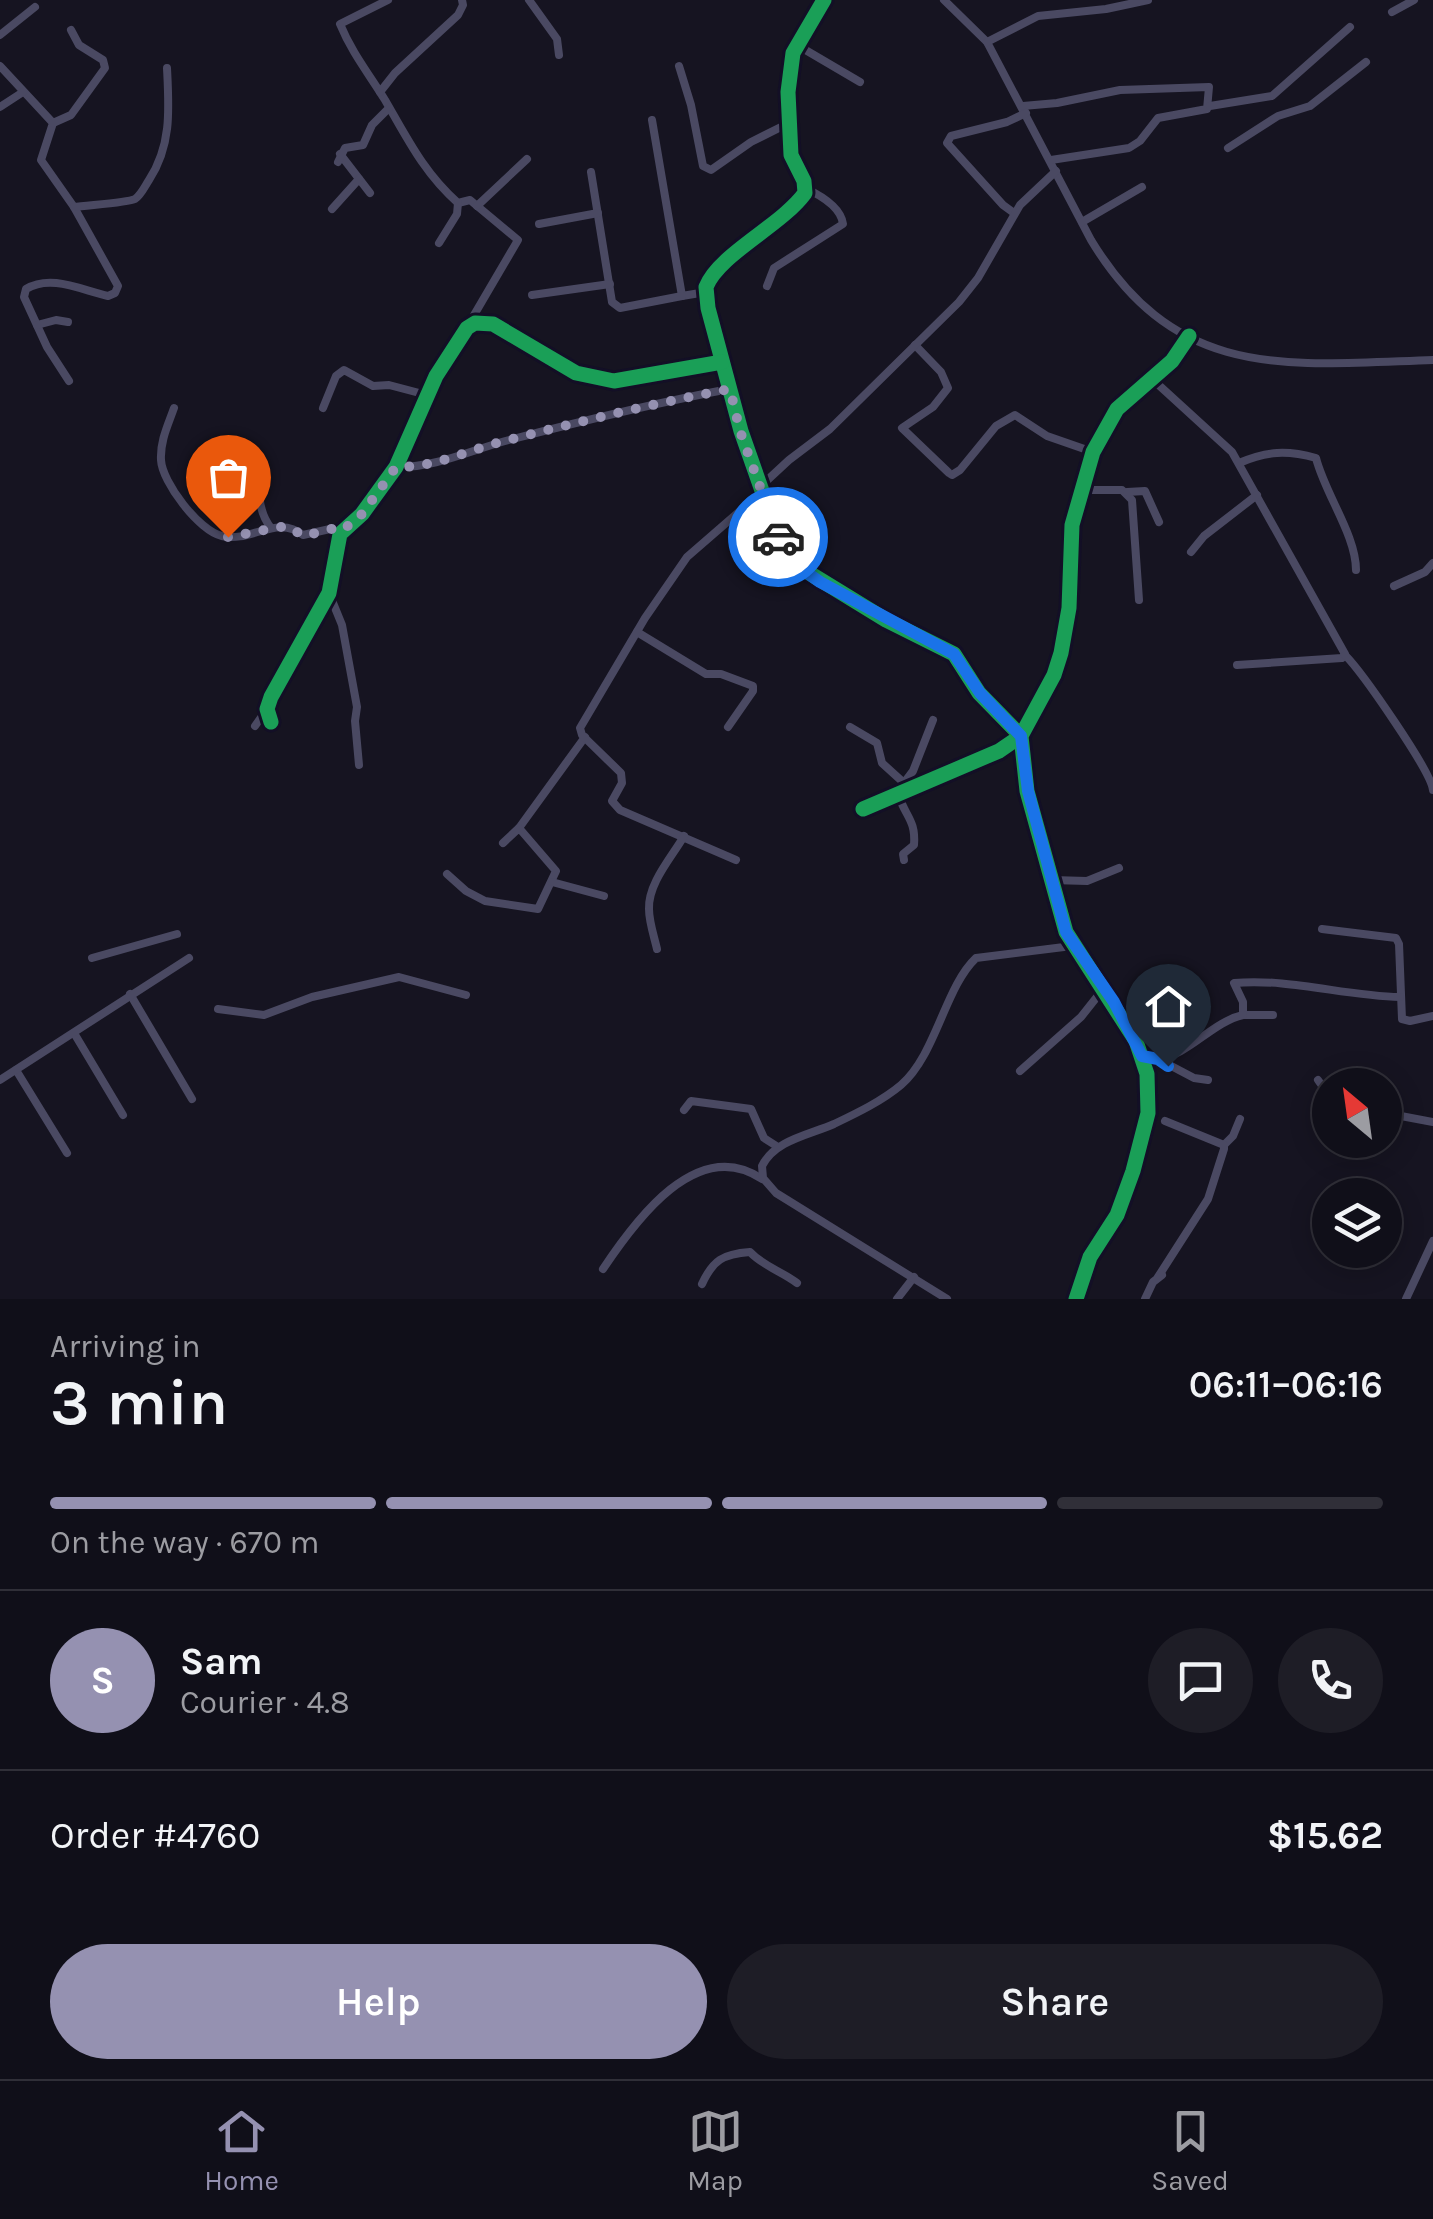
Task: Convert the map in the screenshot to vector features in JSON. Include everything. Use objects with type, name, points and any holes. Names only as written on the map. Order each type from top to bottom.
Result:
[{"type":"street","points":[[388,0],[340,24],[354,57],[380,92],[427,173],[458,203]]},
{"type":"street","points":[[380,92],[395,72],[458,15],[462,0]]},
{"type":"street","points":[[528,0],[557,39],[559,55]]},
{"type":"street","points":[[824,0],[797,44],[788,92],[791,154],[805,188],[803,197],[716,271],[706,292],[740,431],[780,542],[793,563],[886,620],[954,654],[980,693],[1021,736],[1028,791],[1072,946],[1104,988],[1142,1056],[1148,1074],[1148,1113],[1139,1152],[1118,1215],[1090,1257],[1076,1299]]},
{"type":"street","points":[[944,0],[988,42],[1110,271],[1167,326],[1236,354],[1276,362],[1433,360]]},
{"type":"street","points":[[988,42],[1038,16],[1148,0]]},
{"type":"street","points":[[1392,12],[1414,0]]},
{"type":"street","points":[[0,35],[34,7]]},
{"type":"street","points":[[1050,160],[1129,148],[1140,141],[1158,118],[1272,96],[1350,27]]},
{"type":"street","points":[[70,380],[24,298],[29,286],[52,282],[108,296],[118,291],[74,207],[41,158],[53,123],[71,115],[105,68],[103,60],[79,44],[71,30]]},
{"type":"street","points":[[797,44],[860,82]]},
{"type":"street","points":[[1228,148],[1278,116],[1310,106],[1366,62]]},
{"type":"street","points":[[0,66],[53,123]]},
{"type":"street","points":[[679,66],[703,166],[711,170],[751,142],[789,123]]},
{"type":"street","points":[[74,207],[125,202],[141,193],[161,162],[165,145],[169,122],[167,68]]},
{"type":"street","points":[[1014,213],[1003,206],[947,143],[951,136],[1007,122],[1025,109],[1120,90],[1206,85],[1210,89],[1210,106]]},
{"type":"street","points":[[0,106],[24,92]]},
{"type":"street","points":[[370,193],[339,158],[345,148],[363,145],[372,124],[389,108]]},
{"type":"street","points":[[652,120],[682,296]]},
{"type":"street","points":[[477,206],[527,159]]},
{"type":"street","points":[[736,860],[614,806],[613,798],[622,783],[621,773],[584,737],[580,726],[692,551],[789,460],[830,429],[969,291],[1014,213],[1056,171]]},
{"type":"street","points":[[591,172],[612,302],[620,308],[706,292]]},
{"type":"street","points":[[332,209],[359,179]]},
{"type":"street","points":[[1082,222],[1142,187]]},
{"type":"street","points":[[767,286],[774,268],[843,224],[842,216],[824,198],[805,188]]},
{"type":"street","points":[[255,726],[330,593],[338,539],[362,514],[396,467],[451,350],[518,240],[470,200],[458,203]]},
{"type":"street","points":[[439,243],[457,214],[458,203]]},
{"type":"street","points":[[539,224],[598,213]]},
{"type":"street","points":[[532,295],[610,284]]},
{"type":"street","points":[[37,325],[56,320],[68,322]]},
{"type":"street","points":[[467,328],[474,323],[493,324],[576,372],[614,382],[722,362]]},
{"type":"street","points":[[864,809],[999,751],[1021,736],[1061,653],[1070,608],[1072,526],[1092,452],[1118,409],[1176,356],[1189,336]]},
{"type":"street","points":[[914,345],[941,372],[948,388],[933,407],[902,428],[949,473],[960,470],[996,426],[1015,414],[1047,436],[1092,452]]},
{"type":"street","points":[[323,408],[336,376],[344,370],[373,386],[389,384],[427,395]]},
{"type":"street","points":[[1151,378],[1205,430],[1228,446],[1345,655],[1393,718],[1421,768],[1432,775],[1433,790]]},
{"type":"street","points":[[396,467],[448,460],[492,444],[600,416],[730,389]]},
{"type":"street","points":[[174,408],[163,439],[160,464],[182,505],[213,533],[223,536],[295,528],[304,536],[335,528],[343,530]]},
{"type":"street","points":[[1239,463],[1290,450],[1316,458],[1356,556],[1356,570]]},
{"type":"street","points":[[260,456],[260,498],[264,518],[271,528]]},
{"type":"street","points":[[1080,490],[1144,491],[1159,522]]},
{"type":"street","points":[[1127,492],[1134,506],[1140,600]]},
{"type":"street","points":[[1191,552],[1204,536],[1256,495]]},
{"type":"street","points":[[1394,586],[1426,572],[1433,563]]},
{"type":"street","points":[[330,593],[342,625],[357,708],[360,766]]},
{"type":"street","points":[[638,632],[706,674],[721,674],[753,686],[753,692],[728,727]]},
{"type":"street","points":[[1238,664],[1345,655]]},
{"type":"street","points":[[267,709],[272,722]]},
{"type":"street","points":[[899,796],[933,720]]},
{"type":"street","points":[[850,727],[877,743],[882,763],[904,784]]},
{"type":"street","points":[[503,842],[519,828],[584,737]]},
{"type":"street","points":[[899,796],[910,814],[915,836],[914,845],[903,854],[904,860]]},
{"type":"street","points":[[447,874],[466,891],[486,900],[538,909],[556,871],[519,828]]},
{"type":"street","points":[[657,949],[649,914],[650,899],[684,836]]},
{"type":"street","points":[[1052,880],[1087,881],[1119,868]]},
{"type":"street","points":[[552,882],[604,896]]},
{"type":"street","points":[[1322,929],[1396,938],[1402,1020],[1433,1016]]},
{"type":"street","points":[[92,958],[177,934]]},
{"type":"street","points":[[766,1182],[762,1166],[778,1147],[854,1114],[906,1080],[964,971],[976,958],[1072,946]]},
{"type":"street","points":[[0,1080],[189,958]]},
{"type":"street","points":[[218,1008],[264,1015],[312,998],[399,977],[466,995]]},
{"type":"street","points":[[1243,1015],[1234,983],[1264,982],[1361,996],[1400,997]]},
{"type":"street","points":[[1020,1071],[1081,1017],[1104,988]]},
{"type":"street","points":[[130,994],[192,1099]]},
{"type":"street","points":[[1158,1059],[1172,1056],[1231,1018],[1273,1016]]},
{"type":"street","points":[[74,1033],[124,1116]]},
{"type":"street","points":[[1142,1056],[1208,1080]]},
{"type":"street","points":[[16,1070],[68,1153]]},
{"type":"street","points":[[684,1110],[691,1101],[751,1109],[764,1138],[778,1147]]},
{"type":"street","points":[[1402,1116],[1433,1122]]},
{"type":"street","points":[[1145,1299],[1208,1200],[1224,1145],[1240,1119]]},
{"type":"street","points":[[1165,1121],[1224,1145]]},
{"type":"street","points":[[603,1268],[663,1194],[714,1166],[726,1165],[752,1172],[804,1212],[947,1299]]},
{"type":"street","points":[[1406,1299],[1433,1241]]},
{"type":"street","points":[[702,1284],[710,1266],[720,1256],[750,1252],[761,1263],[797,1283]]},
{"type":"street","points":[[897,1299],[914,1277]]},
{"type":"cycle path","points":[[824,0],[793,53],[788,92],[791,155],[804,181],[805,193],[713,275],[706,287],[708,308],[741,431],[780,542],[793,563],[886,620],[954,654],[979,693],[1021,736],[999,751],[863,809]]},
{"type":"cycle path","points":[[271,722],[267,709],[271,697],[329,593],[340,534],[362,514],[396,467],[436,376],[467,328],[475,323],[493,324],[576,373],[614,381],[722,362]]},
{"type":"cycle path","points":[[1076,1299],[1090,1257],[1117,1215],[1133,1171],[1148,1113],[1147,1074],[1136,1041],[1066,932],[1027,791],[1021,736],[1054,675],[1061,653],[1069,608],[1072,525],[1093,452],[1117,409],[1172,361],[1189,336]]},
{"type":"way so far","points":[[228,537],[286,526],[304,536],[335,528],[343,530],[362,514],[396,467],[448,460],[492,444],[638,406],[730,389],[740,431],[778,537]]},
{"type":"route","points":[[778,537],[793,563],[820,582],[954,654],[980,693],[1021,736],[1033,812],[1072,946],[1114,1002],[1142,1056],[1168,1066]]}]
